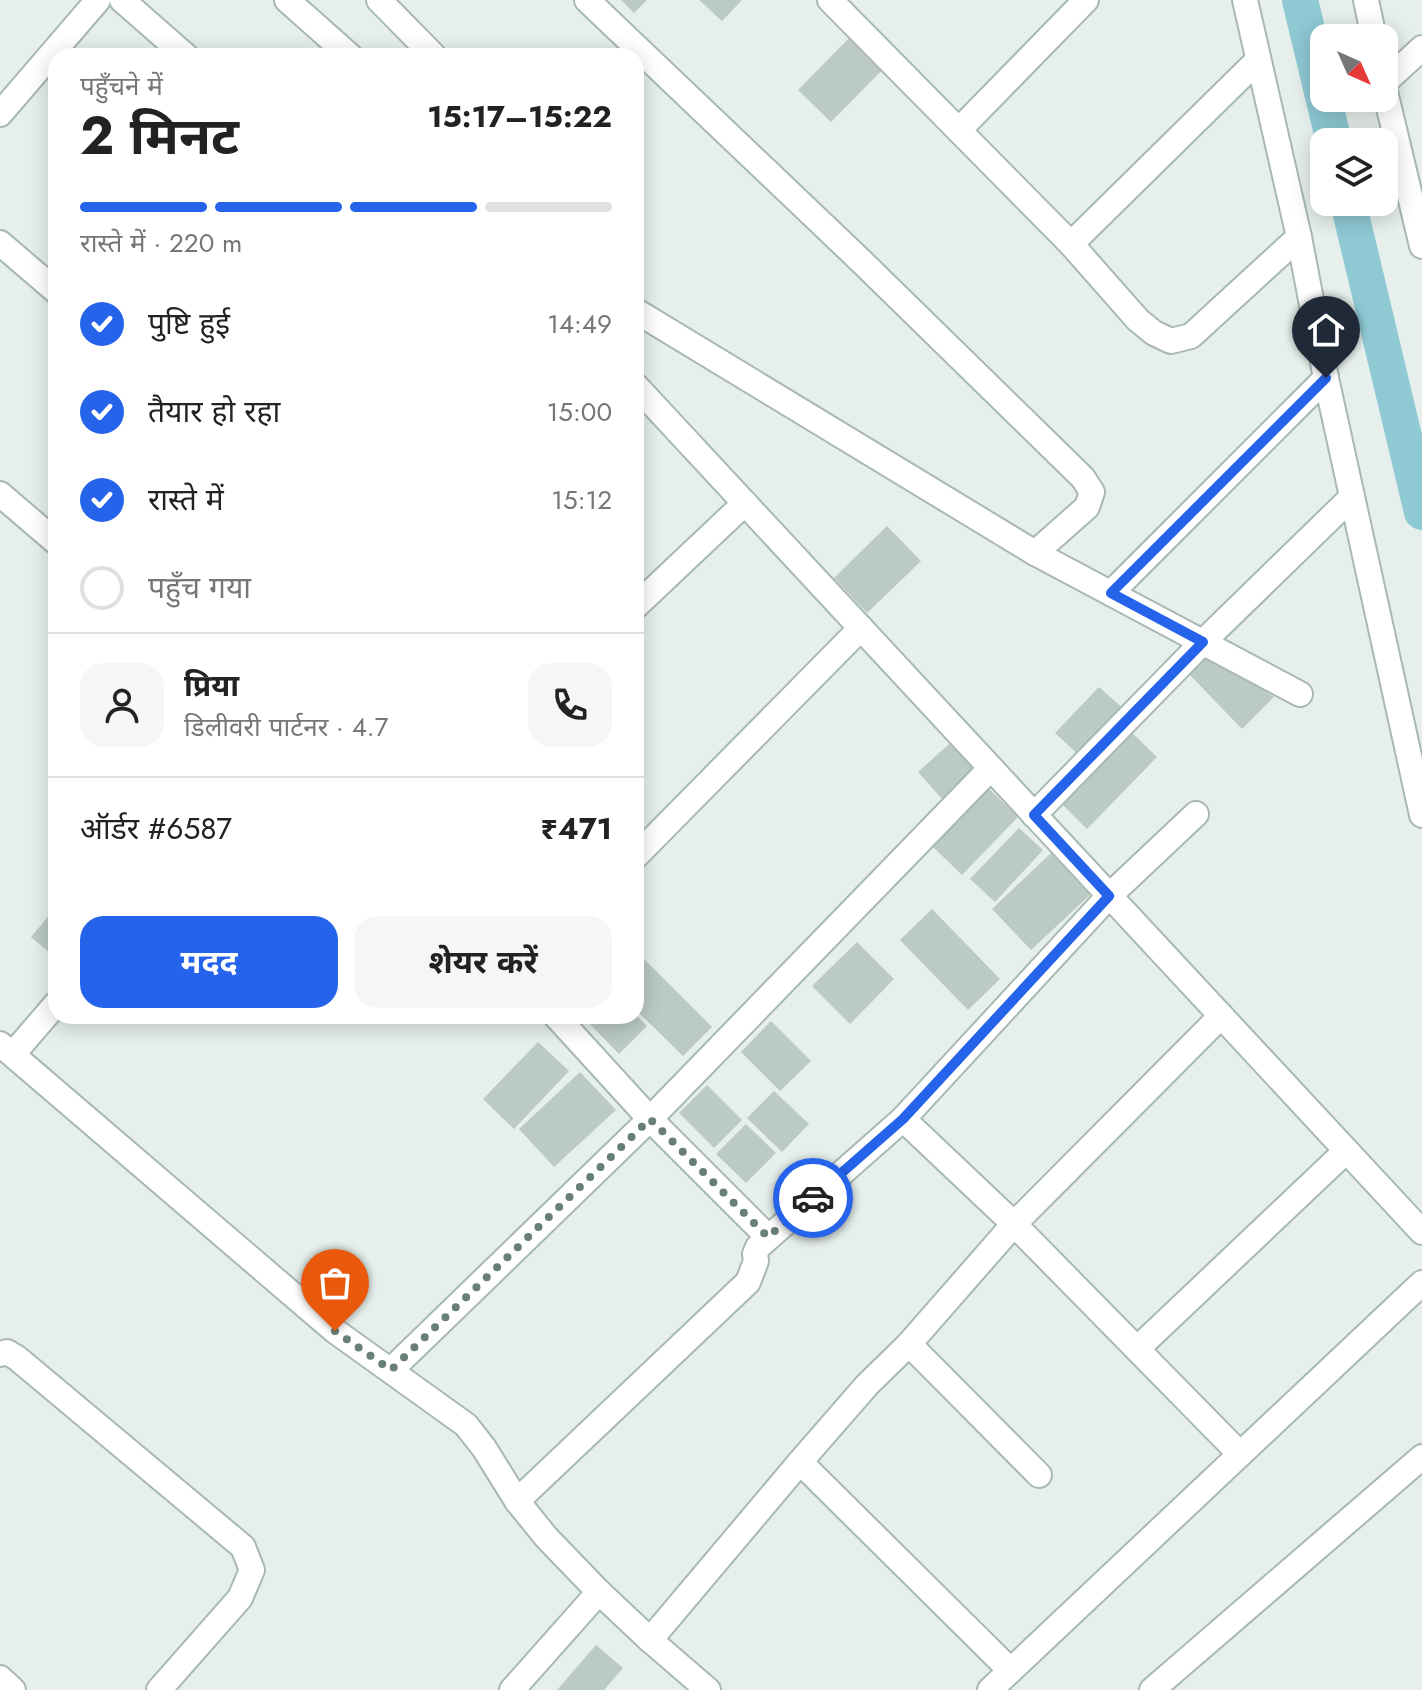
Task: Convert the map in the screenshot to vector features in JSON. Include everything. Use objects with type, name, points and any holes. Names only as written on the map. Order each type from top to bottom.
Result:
[{"type":"street","points":[[57,48],[98,0]]},
{"type":"street","points":[[122,0],[177,48]]},
{"type":"street","points":[[287,0],[341,48]]},
{"type":"street","points":[[379,0],[426,48]]},
{"type":"street","points":[[587,0],[637,48]]},
{"type":"street","points":[[959,130],[1086,0]]},
{"type":"street","points":[[1245,0],[1299,237],[1326,378],[1422,815]]},
{"type":"street","points":[[1366,0],[1371,24]]},
{"type":"street","points":[[838,3],[1071,244],[1138,320],[1154,333],[1171,341],[1191,336],[1299,237]]},
{"type":"street","points":[[1398,71],[1422,48]]},
{"type":"street","points":[[644,54],[1083,478],[1092,492],[1087,507],[1035,553]]},
{"type":"street","points":[[0,114],[48,58]]},
{"type":"street","points":[[1071,244],[1258,60]]},
{"type":"street","points":[[1390,112],[1422,246]]},
{"type":"street","points":[[0,243],[48,284]]},
{"type":"street","points":[[644,316],[1035,553],[1300,694]]},
{"type":"street","points":[[1111,593],[1326,378]]},
{"type":"street","points":[[644,395],[1422,1232]]},
{"type":"street","points":[[0,494],[48,535]]},
{"type":"street","points":[[1034,815],[1203,642],[1352,497]]},
{"type":"street","points":[[644,598],[745,503]]},
{"type":"street","points":[[644,848],[861,628]]},
{"type":"street","points":[[391,1370],[650,1119],[991,768]]},
{"type":"street","points":[[517,1501],[748,1282],[758,1247],[903,1119],[1109,896],[1196,814]]},
{"type":"street","points":[[48,1011],[6,1049],[335,1331],[466,1425],[517,1501],[546,1537],[599,1592],[708,1690]]},
{"type":"street","points":[[650,1640],[867,1385],[909,1344],[1014,1224],[1221,1016]]},
{"type":"street","points":[[563,1024],[650,1119],[768,1237]]},
{"type":"street","points":[[903,1119],[1014,1224],[1240,1454]]},
{"type":"street","points":[[1137,1349],[1346,1151]]},
{"type":"street","points":[[990,1690],[1422,1283]]},
{"type":"street","points":[[909,1344],[1039,1475]]},
{"type":"street","points":[[0,1354],[7,1352],[17,1358],[243,1547],[252,1570],[240,1598],[159,1690]]},
{"type":"street","points":[[1152,1690],[1422,1457]]},
{"type":"street","points":[[800,1462],[1010,1670]]},
{"type":"street","points":[[512,1690],[599,1592]]},
{"type":"street","points":[[0,1678],[13,1690]]},
{"type":"building","points":[[621,0],[647,0],[634,13]]},
{"type":"building","points":[[699,0],[742,0],[722,21]]},
{"type":"building","points":[[856,31],[889,63],[831,122],[798,90]]},
{"type":"building","points":[[887,526],[921,561],[867,613],[834,578]]},
{"type":"building","points":[[1205,651],[1274,697],[1242,729],[1187,672]]},
{"type":"building","points":[[1099,687],[1126,711],[1082,758],[1055,733]]},
{"type":"building","points":[[1128,729],[1157,757],[1087,829],[1058,800]]},
{"type":"building","points":[[956,738],[981,765],[943,800],[918,772]]},
{"type":"building","points":[[985,785],[1018,817],[962,875],[929,843]]},
{"type":"building","points":[[1019,828],[1043,850],[995,902],[970,879]]},
{"type":"building","points":[[1051,853],[1090,895],[1031,950],[992,909]]},
{"type":"building","points":[[932,909],[1000,979],[968,1010],[900,940]]},
{"type":"building","points":[[48,917],[48,951],[31,937]]},
{"type":"building","points":[[857,942],[894,979],[850,1024],[812,986]]},
{"type":"building","points":[[644,959],[712,1027],[683,1056],[644,1018]]},
{"type":"building","points":[[771,1021],[811,1061],[780,1091],[741,1052]]},
{"type":"building","points":[[644,1023],[647,1026],[619,1054],[590,1024]]},
{"type":"building","points":[[538,1042],[569,1071],[514,1129],[483,1099]]},
{"type":"building","points":[[580,1072],[616,1110],[554,1167],[519,1129]]},
{"type":"building","points":[[707,1085],[742,1120],[714,1148],[679,1113]]},
{"type":"building","points":[[774,1091],[809,1124],[782,1152],[747,1118]]},
{"type":"building","points":[[746,1124],[776,1153],[746,1183],[716,1154]]},
{"type":"building","points":[[596,1645],[623,1668],[604,1690],[557,1690]]},
{"type":"waterway","points":[[1300,0],[1331,128]]},
{"type":"waterway","points":[[1351,216],[1422,512]]},
{"type":"way so far","points":[[335,1331],[391,1370],[650,1119],[768,1237],[813,1198]]},
{"type":"route","points":[[813,1198],[903,1119],[1109,896],[1034,815],[1203,642],[1111,593],[1326,378]]}]
